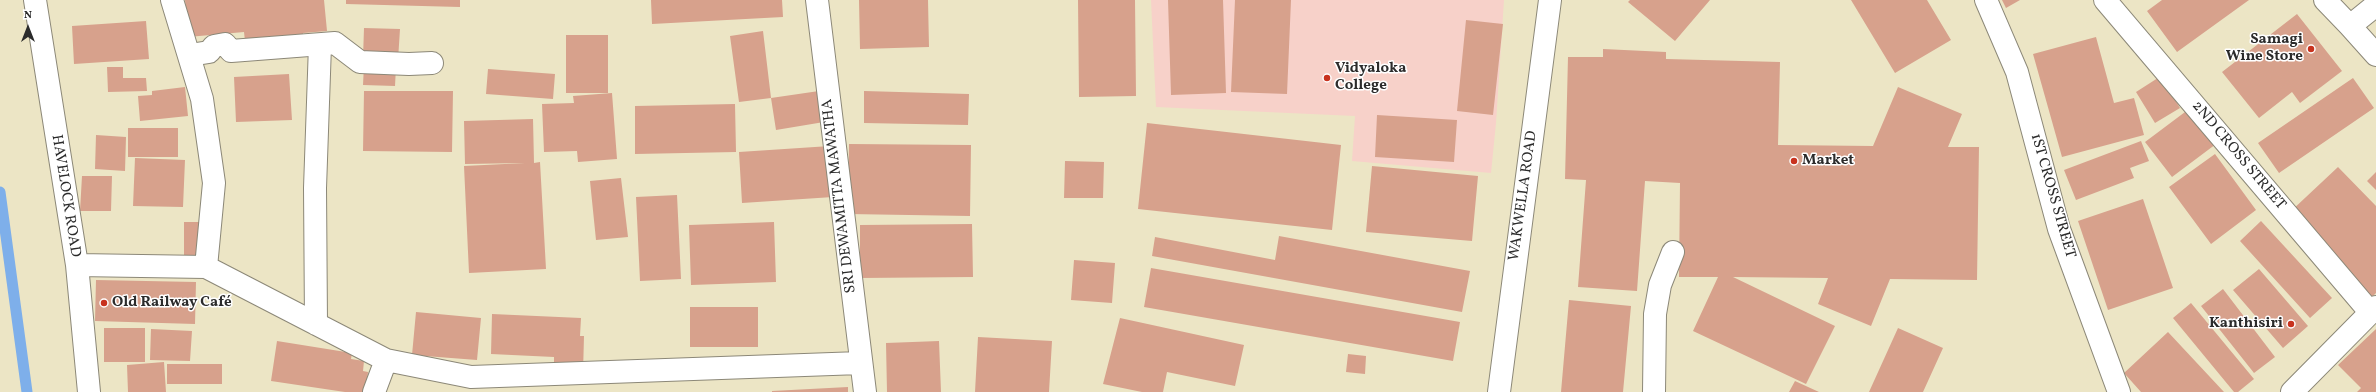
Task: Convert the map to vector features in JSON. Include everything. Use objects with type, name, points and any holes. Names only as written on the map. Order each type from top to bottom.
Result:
[{"type":"main road","name":"HAVELOCK ROAD","points":[[35,0],[77,265],[89,392]]},
{"type":"main road","points":[[172,0],[190,55],[202,99],[214,183],[206,267]]},
{"type":"main road","name":"SRI DEWAMITTA MAWATHA","points":[[817,0],[860,363],[865,392]]},
{"type":"main road","name":"WAKWELLA ROAD","points":[[1498,392],[1550,0]]},
{"type":"main road","name":"1ST CROSS STREET","points":[[1986,0],[2017,72],[2059,229],[2119,392]]},
{"type":"main road","name":"2ND CROSS STREET","points":[[2105,0],[2373,310]]},
{"type":"main road","points":[[2325,0],[2376,55]]},
{"type":"main road","points":[[2350,26],[2376,5]]},
{"type":"main road","points":[[190,55],[209,52],[214,46],[225,44],[231,51],[335,43],[360,62],[432,63]]},
{"type":"main road","points":[[316,324],[315,188],[320,45]]},
{"type":"main road","points":[[1654,392],[1655,314],[1660,285],[1673,252]]},
{"type":"main road","points":[[77,265],[206,267],[386,360],[471,377],[860,363]]},
{"type":"main road","points":[[2292,392],[2373,310]]},
{"type":"main road","points":[[374,392],[386,360]]},
{"type":"shaded area","name":"Vidyaloka College","points":[[1151,0],[1504,0],[1496,123],[1491,173],[1352,161],[1355,116],[1156,107]]},
{"type":"building","points":[[185,0],[324,0],[327,31],[303,33],[303,36],[245,41],[244,32],[188,37]]},
{"type":"building","points":[[346,0],[460,0],[460,7],[346,4]]},
{"type":"building","points":[[651,0],[782,0],[783,17],[652,24]]},
{"type":"building","points":[[859,0],[928,0],[929,47],[860,49]]},
{"type":"building","points":[[1078,0],[1135,0],[1136,96],[1079,97]]},
{"type":"building","points":[[1168,0],[1223,0],[1226,93],[1171,95]]},
{"type":"building","points":[[1235,0],[1291,0],[1287,94],[1231,92]]},
{"type":"building","points":[[1630,0],[1710,0],[1675,41],[1628,2]]},
{"type":"building","points":[[1851,0],[1927,0],[1951,40],[1895,73]]},
{"type":"building","points":[[2002,0],[2020,0],[2006,8]]},
{"type":"building","points":[[2162,0],[2249,0],[2177,52],[2147,11]]},
{"type":"building","points":[[2297,14],[2342,71],[2300,103],[2292,92],[2259,118],[2222,72]]},
{"type":"building","points":[[1466,20],[1503,24],[1493,115],[1457,111]]},
{"type":"building","points":[[146,21],[149,59],[74,64],[72,26]]},
{"type":"building","points":[[364,28],[400,29],[398,60],[363,58]]},
{"type":"building","points":[[763,31],[771,98],[739,102],[730,36]]},
{"type":"building","points":[[566,35],[608,35],[608,93],[566,93]]},
{"type":"building","points":[[2096,37],[2114,103],[2134,98],[2144,135],[2062,157],[2033,54]]},
{"type":"building","points":[[1603,49],[1666,52],[1666,59],[1780,62],[1778,145],[1873,146],[1898,87],[1962,114],[1948,147],[1979,147],[1977,280],[1890,279],[1871,326],[1818,304],[1828,278],[1733,277],[1835,326],[1806,384],[1693,331],[1718,277],[1679,277],[1680,183],[1645,181],[1637,291],[1578,287],[1586,180],[1565,179],[1568,57],[1603,57]]},
{"type":"building","points":[[364,65],[396,67],[395,86],[363,85]]},
{"type":"building","points":[[107,67],[123,67],[123,78],[146,78],[147,91],[108,92]]},
{"type":"building","points":[[488,69],[555,74],[553,99],[486,94]]},
{"type":"building","points":[[289,74],[292,120],[236,122],[234,77]]},
{"type":"building","points":[[2161,76],[2180,108],[2155,123],[2136,92]]},
{"type":"building","points":[[2353,78],[2374,108],[2279,173],[2258,143]]},
{"type":"building","points":[[185,87],[188,116],[140,121],[138,96],[152,95],[152,91]]},
{"type":"building","points":[[364,91],[453,91],[452,152],[363,151]]},
{"type":"building","points":[[819,91],[824,122],[776,130],[771,98]]},
{"type":"building","points":[[864,91],[969,94],[968,125],[864,123]]},
{"type":"building","points":[[612,93],[617,159],[578,162],[577,151],[544,152],[542,104],[574,103],[573,96]]},
{"type":"building","points":[[735,104],[736,152],[635,154],[635,106]]},
{"type":"building","points":[[2189,109],[2216,144],[2172,177],[2145,142]]},
{"type":"building","points":[[1377,115],[1457,120],[1454,162],[1375,157]]},
{"type":"building","points":[[533,119],[534,163],[540,162],[546,269],[469,273],[464,166],[525,163],[465,164],[464,121]]},
{"type":"building","points":[[1147,123],[1341,145],[1332,230],[1138,209]]},
{"type":"building","points":[[128,128],[178,128],[178,157],[128,157]]},
{"type":"building","points":[[96,135],[126,137],[125,171],[95,169]]},
{"type":"building","points":[[2141,141],[2149,161],[2130,168],[2134,178],[2076,200],[2064,170]]},
{"type":"building","points":[[849,144],[971,145],[970,216],[848,214]]},
{"type":"building","points":[[830,146],[833,197],[742,203],[739,152]]},
{"type":"building","points":[[2215,154],[2256,210],[2211,244],[2169,187]]},
{"type":"building","points":[[135,158],[185,160],[183,207],[133,206]]},
{"type":"building","points":[[1065,161],[1104,162],[1103,198],[1064,198]]},
{"type":"building","points":[[1372,166],[1478,176],[1472,241],[1366,232]]},
{"type":"building","points":[[2338,167],[2376,206],[2376,293],[2372,297],[2290,212]]},
{"type":"building","points":[[2376,172],[2376,190],[2367,181]]},
{"type":"building","points":[[82,176],[112,176],[111,211],[80,211]]},
{"type":"building","points":[[621,178],[628,237],[596,240],[590,181]]},
{"type":"building","points":[[677,195],[681,279],[640,281],[636,197]]},
{"type":"building","points":[[2143,199],[2173,288],[2108,310],[2078,221]]},
{"type":"building","points":[[2261,221],[2332,298],[2310,318],[2240,241]]},
{"type":"building","points":[[184,222],[200,222],[200,263],[184,263]]},
{"type":"building","points":[[774,222],[776,282],[691,285],[689,225]]},
{"type":"building","points":[[972,224],[973,277],[860,278],[860,225]]},
{"type":"building","points":[[1279,236],[1470,271],[1462,312],[1152,256],[1155,237],[1275,260]]},
{"type":"building","points":[[1074,260],[1115,263],[1112,303],[1071,300]]},
{"type":"building","points":[[1151,268],[1460,322],[1453,361],[1144,307]]},
{"type":"building","points":[[2259,269],[2308,326],[2283,348],[2233,290]]},
{"type":"building","points":[[96,280],[196,282],[195,324],[95,321]]},
{"type":"building","points":[[2223,289],[2275,357],[2254,373],[2201,306]]},
{"type":"building","points":[[1569,300],[1631,306],[1623,392],[1561,392]]},
{"type":"building","points":[[2191,303],[2254,379],[2238,392],[2234,392],[2173,318]]},
{"type":"building","points":[[690,307],[758,307],[758,347],[690,347]]},
{"type":"building","points":[[416,312],[481,318],[477,360],[412,355]]},
{"type":"building","points":[[492,314],[581,318],[580,336],[584,336],[583,373],[554,372],[554,357],[491,354]]},
{"type":"building","points":[[1120,318],[1244,345],[1235,386],[1167,372],[1163,392],[1142,392],[1103,384]]},
{"type":"building","points":[[104,328],[145,328],[145,362],[104,362]]},
{"type":"building","points":[[1898,328],[1943,348],[1923,392],[1869,392]]},
{"type":"building","points":[[151,329],[192,331],[190,361],[150,360]]},
{"type":"building","points":[[2376,329],[2376,392],[2357,392],[2361,388],[2338,365]]},
{"type":"building","points":[[2168,332],[2224,392],[2141,392],[2124,373]]},
{"type":"building","points":[[978,337],[1052,341],[1049,392],[975,392]]},
{"type":"building","points":[[277,341],[352,353],[351,359],[364,361],[363,371],[368,372],[366,392],[345,392],[271,381]]},
{"type":"building","points":[[939,341],[941,392],[887,392],[886,343]]},
{"type":"building","points":[[1348,354],[1366,356],[1365,374],[1346,372]]},
{"type":"building","points":[[164,362],[166,392],[128,392],[127,365]]},
{"type":"building","points":[[167,364],[222,364],[222,384],[167,384]]},
{"type":"building","points":[[1795,381],[1819,392],[1789,392]]},
{"type":"building","points":[[848,387],[848,392],[772,392],[772,391]]},
{"type":"waterway","points":[[0,192],[27,392]]},
{"type":"place","name":"Samagi Wine Store","points":[[2311,49]]},
{"type":"place","name":"Vidyaloka College","points":[[1327,78]]},
{"type":"place","name":"Market","points":[[1794,161]]},
{"type":"place","name":"Old Railway Café","points":[[104,303]]},
{"type":"place","name":"Kanthisiri","points":[[2291,324]]}]
